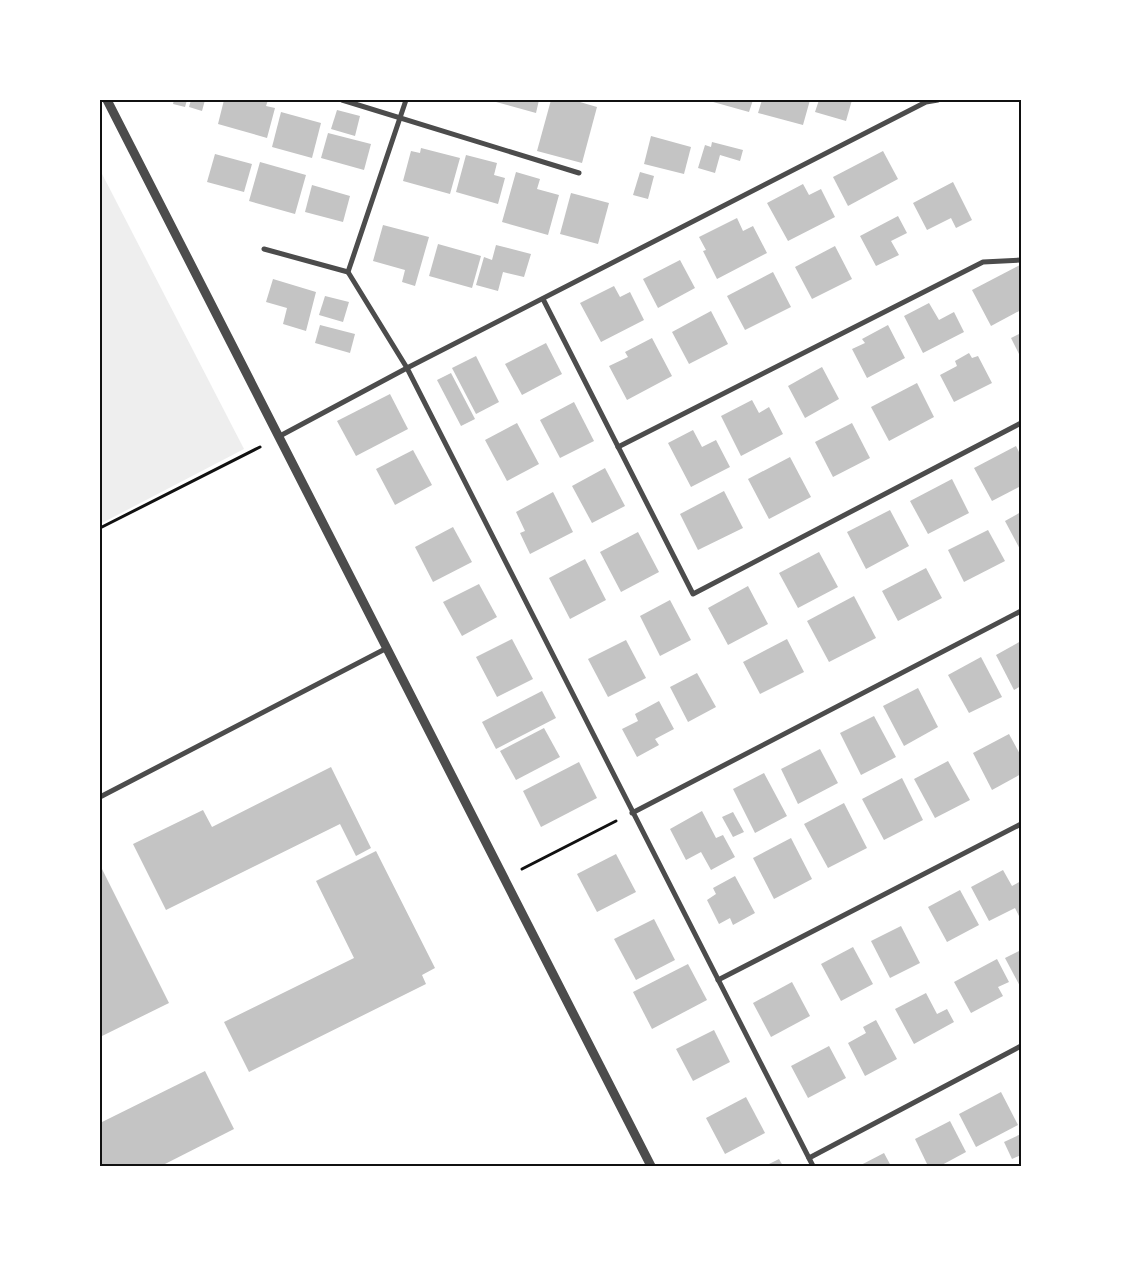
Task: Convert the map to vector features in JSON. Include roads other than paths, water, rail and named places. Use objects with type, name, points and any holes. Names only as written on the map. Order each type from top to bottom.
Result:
[{"type":"street","points":[[106,100],[652,1166]]},
{"type":"street","points":[[342,100],[579,173]]},
{"type":"street","points":[[348,272],[406,100]]},
{"type":"street","points":[[278,437],[407,368],[925,101],[938,100]]},
{"type":"street","points":[[264,249],[348,272],[407,368],[813,1166]]},
{"type":"street","points":[[618,447],[984,262],[1021,260]]},
{"type":"street","points":[[543,299],[693,594],[1021,423]]},
{"type":"street","points":[[632,813],[1021,611]]},
{"type":"street","points":[[100,797],[387,648]]},
{"type":"street","points":[[718,980],[1021,824]]},
{"type":"street","points":[[809,1158],[1021,1046]]}]
